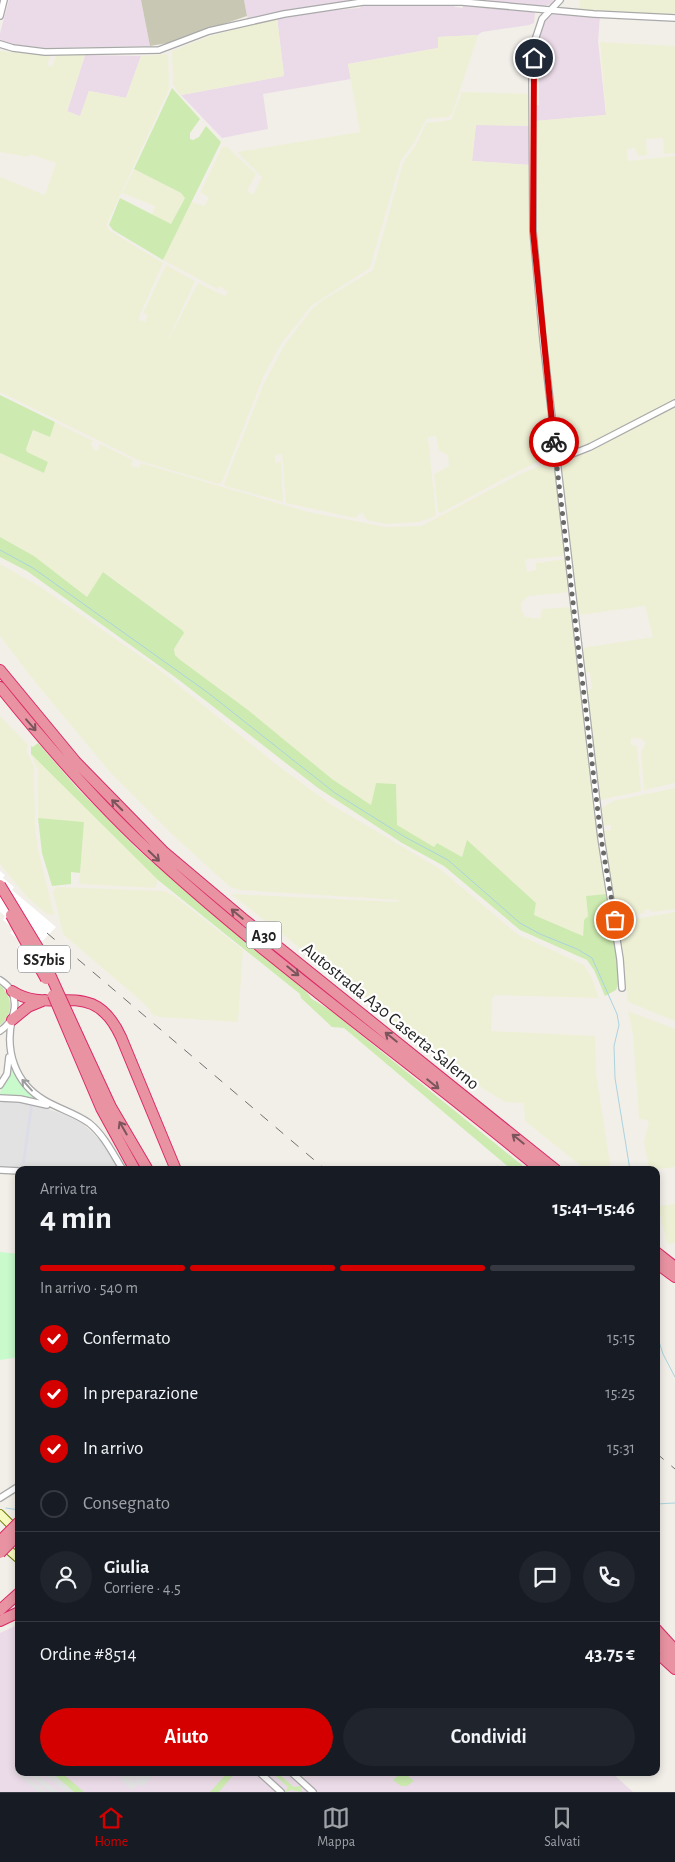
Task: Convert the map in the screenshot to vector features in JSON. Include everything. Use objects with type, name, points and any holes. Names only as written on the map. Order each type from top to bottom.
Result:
[{"type":"highway","name":"Autostrada A30 Caserta-Salerno","points":[[0,670],[76,762],[163,851],[246,921],[551,1166]]},
{"type":"highway","name":"Autostrada A30 Caserta-Salerno","points":[[0,687],[79,780],[158,860],[240,929],[536,1166]]},
{"type":"highway","name":"SS7bis","points":[[0,885],[37,946],[76,1039],[101,1108],[133,1166]]},
{"type":"highway","name":"SS7bis","points":[[0,898],[46,978],[111,1108],[146,1166]]},
{"type":"highway","points":[[12,991],[19,996],[86,1002],[103,1011],[121,1037],[174,1166]]},
{"type":"highway","points":[[12,1020],[28,1007],[47,1000]]},
{"type":"highway","points":[[164,1144],[180,1166]]},
{"type":"highway","points":[[660,1256],[674,1271]]},
{"type":"highway","points":[[660,1265],[674,1271]]},
{"type":"highway","points":[[0,1542],[15,1526]]},
{"type":"highway","points":[[0,1553],[15,1537]]},
{"type":"highway","points":[[0,1610],[15,1597]]},
{"type":"highway","points":[[0,1621],[15,1614]]},
{"type":"highway","points":[[660,1633],[675,1650]]},
{"type":"highway","points":[[660,1647],[675,1660]]},
{"type":"highway","points":[[660,1656],[675,1669]]},
{"type":"street","points":[[0,16],[4,0]]},
{"type":"street","points":[[560,0],[542,19],[535,40],[532,75],[533,223],[542,340],[601,838],[620,959],[622,988]]},
{"type":"street","points":[[0,44],[13,48],[45,52],[159,50],[209,31],[284,14],[364,2],[462,2],[594,14],[675,18]]},
{"type":"street","points":[[556,460],[600,441],[675,403]]},
{"type":"street","points":[[0,980],[12,991],[16,1005],[9,1034],[10,1051],[7,1074],[0,1085]]},
{"type":"street","points":[[0,1031],[12,1020]]},
{"type":"street","points":[[10,1051],[24,1084],[36,1095],[75,1114],[94,1128],[105,1141],[121,1166]]},
{"type":"street","points":[[0,1098],[20,1099],[59,1107]]},
{"type":"street","points":[[0,1170],[15,1171]]},
{"type":"street","points":[[0,1498],[15,1488]]},
{"type":"street","points":[[0,1492],[9,1491]]},
{"type":"street","points":[[0,1514],[15,1529]]},
{"type":"street","points":[[0,1542],[15,1555]]},
{"type":"street","points":[[263,1776],[281,1792]]},
{"type":"street","points":[[295,1776],[313,1792]]},
{"type":"shaded area","points":[[9,0],[141,0],[150,46],[45,48],[3,43],[0,39],[0,33]]},
{"type":"shaded area","points":[[141,0],[244,0],[247,16],[168,43],[150,46]]},
{"type":"shaded area","points":[[244,0],[351,1],[283,12],[248,21]]},
{"type":"shaded area","points":[[468,0],[554,0],[551,4],[539,7]]},
{"type":"shaded area","points":[[580,0],[675,0],[675,16],[579,10]]},
{"type":"shaded area","points":[[362,5],[454,5],[455,7],[462,8],[464,5],[535,12],[534,23],[482,32],[478,35],[438,37],[438,48],[348,64],[351,79],[263,94],[268,129],[222,138],[181,95],[284,76],[277,18],[292,14],[360,8]]},
{"type":"shaded area","points":[[555,12],[600,16],[598,41],[606,115],[535,121],[535,106],[539,105],[539,47],[537,39],[541,24]]},
{"type":"shaded area","points":[[277,18],[284,76],[181,95],[177,91],[173,84],[172,51],[210,36]]},
{"type":"shaded area","points":[[478,35],[452,114],[448,117],[426,119],[414,143],[401,160],[370,268],[311,306],[281,344],[264,375],[222,482],[218,484],[140,461],[0,392],[0,177],[45,195],[56,163],[30,154],[28,157],[0,152],[0,51],[50,56],[47,65],[52,67],[56,55],[85,55],[67,111],[80,116],[89,91],[126,98],[141,56],[168,54],[169,89],[106,226],[110,231],[163,263],[138,319],[145,322],[148,315],[143,313],[166,265],[195,281],[165,346],[198,283],[225,296],[228,292],[219,286],[217,289],[163,260],[192,202],[204,206],[206,204],[209,197],[201,193],[201,191],[222,147],[227,147],[256,174],[247,191],[253,195],[262,177],[237,152],[360,132],[348,64],[438,48],[438,37]]},
{"type":"shaded area","points":[[600,42],[675,46],[675,153],[664,154],[663,138],[646,139],[647,155],[638,156],[635,148],[627,149],[628,161],[675,156],[675,401],[594,443],[558,456],[535,236],[535,121],[606,115]]},
{"type":"shaded area","points":[[85,55],[141,56],[126,98],[89,91],[80,117],[67,112]]},
{"type":"shaded area","points":[[462,92],[529,94],[529,126],[476,125],[472,161],[530,165],[529,230],[552,455],[441,513],[438,512],[434,474],[449,466],[448,455],[439,451],[436,436],[428,437],[436,516],[419,522],[386,524],[367,520],[362,512],[355,518],[286,503],[282,454],[275,455],[275,463],[281,462],[283,502],[225,486],[224,484],[264,383],[284,346],[311,310],[320,302],[373,270],[403,163],[417,143],[426,123],[451,120]]},
{"type":"shaded area","points":[[476,124],[529,126],[530,165],[472,161]]},
{"type":"shaded area","points":[[134,169],[184,195],[185,198],[171,224],[152,215],[155,206],[122,193]]},
{"type":"shaded area","points":[[675,404],[675,783],[644,790],[641,752],[646,743],[642,739],[631,738],[631,745],[637,746],[641,791],[600,800],[587,690],[592,689],[590,672],[585,673],[582,648],[653,637],[645,606],[579,615],[558,462],[586,450],[587,453],[592,452],[591,448]]},
{"type":"shaded area","points":[[55,422],[93,441],[91,444],[95,451],[98,450],[100,444],[133,460],[131,465],[134,467],[139,468],[141,463],[308,512],[386,527],[421,526],[522,473],[552,461],[554,463],[566,556],[525,560],[527,572],[536,570],[536,563],[566,559],[570,592],[528,596],[521,603],[521,609],[525,617],[540,619],[542,609],[572,607],[606,894],[586,896],[588,916],[584,920],[583,936],[534,915],[536,903],[467,841],[462,857],[437,843],[434,847],[396,825],[396,784],[376,783],[371,805],[332,779],[248,710],[179,659],[175,655],[174,649],[182,638],[182,630],[104,572],[87,597],[34,556],[0,537],[0,453],[44,473],[48,462],[27,452],[26,449],[34,430],[50,437]]},
{"type":"shaded area","points":[[0,564],[39,586],[156,667],[277,765],[332,805],[440,869],[517,934],[584,965],[591,976],[599,998],[495,995],[492,998],[491,1031],[595,1036],[596,1073],[610,1166],[581,1166],[525,1121],[524,1103],[505,1102],[474,1083],[394,1022],[328,965],[313,958],[231,894],[398,902],[398,900],[240,890],[230,887],[174,836],[110,772],[36,683],[0,636]]},
{"type":"shaded area","points":[[0,716],[28,745],[26,751],[34,766],[35,828],[38,850],[54,915],[47,914],[26,896],[0,864]]},
{"type":"shaded area","points":[[31,754],[158,880],[155,888],[79,884],[84,823],[38,818],[38,771]]},
{"type":"shaded area","points":[[675,788],[675,909],[651,912],[650,909],[645,910],[644,913],[616,918],[603,842],[603,831],[611,830],[611,825],[603,825],[602,808],[613,801]]},
{"type":"shaded area","points":[[56,887],[164,891],[173,895],[243,950],[238,1022],[159,1017],[152,1014],[147,1006],[63,934],[53,892]]},
{"type":"shaded area","points":[[675,912],[675,1021],[628,1002],[619,922]]},
{"type":"shaded area","points":[[628,1011],[675,1029],[675,1167],[660,1169],[660,1166],[648,1166],[644,1141],[649,1123],[647,1120],[639,1119],[633,1035]]},
{"type":"shaded area","points":[[0,1100],[36,1105],[66,1115],[83,1124],[106,1146],[118,1166],[15,1166],[15,1171],[0,1171]]},
{"type":"shaded area","points":[[30,1105],[33,1105],[25,1163],[22,1163]]},
{"type":"shaded area","points":[[675,1204],[675,1243],[667,1243],[660,1214],[660,1206]]},
{"type":"shaded area","points":[[15,1626],[15,1776],[615,1776],[633,1792],[0,1792],[0,1633]]},
{"type":"shaded area","points":[[20,1776],[27,1776],[46,1792],[38,1792]]},
{"type":"shaded area","points":[[30,1776],[40,1776],[59,1792],[49,1792]]},
{"type":"shaded area","points":[[46,1776],[55,1776],[74,1792],[65,1792]]},
{"type":"shaded area","points":[[122,1776],[136,1776],[134,1779],[130,1778],[136,1783],[135,1779],[138,1776],[152,1776],[143,1787],[140,1784],[132,1790],[119,1779]]},
{"type":"green space","points":[[172,88],[200,119],[190,133],[190,139],[193,140],[199,137],[206,126],[221,142],[163,260],[113,230],[109,225],[120,198],[171,224],[185,198],[181,193],[134,169]]},
{"type":"green space","points":[[0,395],[55,422],[50,437],[33,430],[26,449],[27,452],[48,462],[44,473],[0,453]]},
{"type":"green space","points":[[0,537],[34,556],[87,597],[103,572],[182,630],[184,633],[174,649],[175,655],[179,659],[248,710],[332,779],[371,805],[376,783],[396,784],[397,825],[434,847],[437,843],[462,857],[467,840],[536,903],[534,915],[583,936],[584,920],[588,916],[586,896],[606,894],[617,958],[618,983],[616,990],[605,996],[594,970],[587,960],[520,930],[444,866],[402,843],[318,788],[175,677],[27,571],[0,557]]},
{"type":"green space","points":[[38,743],[77,788],[137,849],[207,910],[305,990],[312,999],[330,1010],[523,1166],[507,1166],[344,1028],[332,1027],[301,998],[300,994],[158,880],[31,754],[31,746],[33,747]]},
{"type":"green space","points":[[38,818],[84,822],[80,873],[71,872],[71,884],[52,886],[42,853]]},
{"type":"green space","points":[[0,985],[9,1000],[10,1011],[5,1021],[0,1025]]},
{"type":"green space","points":[[12,1066],[24,1088],[41,1101],[29,1097],[0,1095],[1,1088]]},
{"type":"green space","points":[[0,1252],[15,1254],[15,1358],[0,1360]]},
{"type":"green space","points":[[55,1776],[65,1776],[84,1792],[74,1792]]},
{"type":"green space","points":[[224,1776],[232,1776],[219,1792],[210,1792]]},
{"type":"green space","points":[[275,1776],[281,1776],[294,1787],[301,1786],[302,1792],[291,1790],[285,1792],[288,1787]]},
{"type":"green space","points":[[397,1776],[408,1776],[414,1781],[407,1786],[401,1786],[393,1780]]},
{"type":"pier","points":[[0,871],[5,875],[3,878],[14,887],[12,890],[56,927],[28,956],[17,947],[21,942],[10,933],[14,929],[3,920],[5,916],[0,912]]},
{"type":"waterway","points":[[0,550],[33,568],[207,692],[335,793],[405,837],[448,860],[520,923],[540,934],[577,949],[592,958],[617,1014],[619,1025],[614,1046],[615,1078],[629,1166]]},
{"type":"waterway","points":[[660,1345],[675,1377]]},
{"type":"waterway","points":[[660,1504],[675,1503]]},
{"type":"waterway","points":[[6,1508],[15,1509]]},
{"type":"railway","points":[[47,933],[321,1166]]},
{"type":"railway","points":[[660,1456],[675,1469]]},
{"type":"way so far","points":[[554,442],[571,568],[604,867],[615,920]]},
{"type":"route","points":[[534,58],[532,75],[533,231],[542,340],[554,442]]}]
